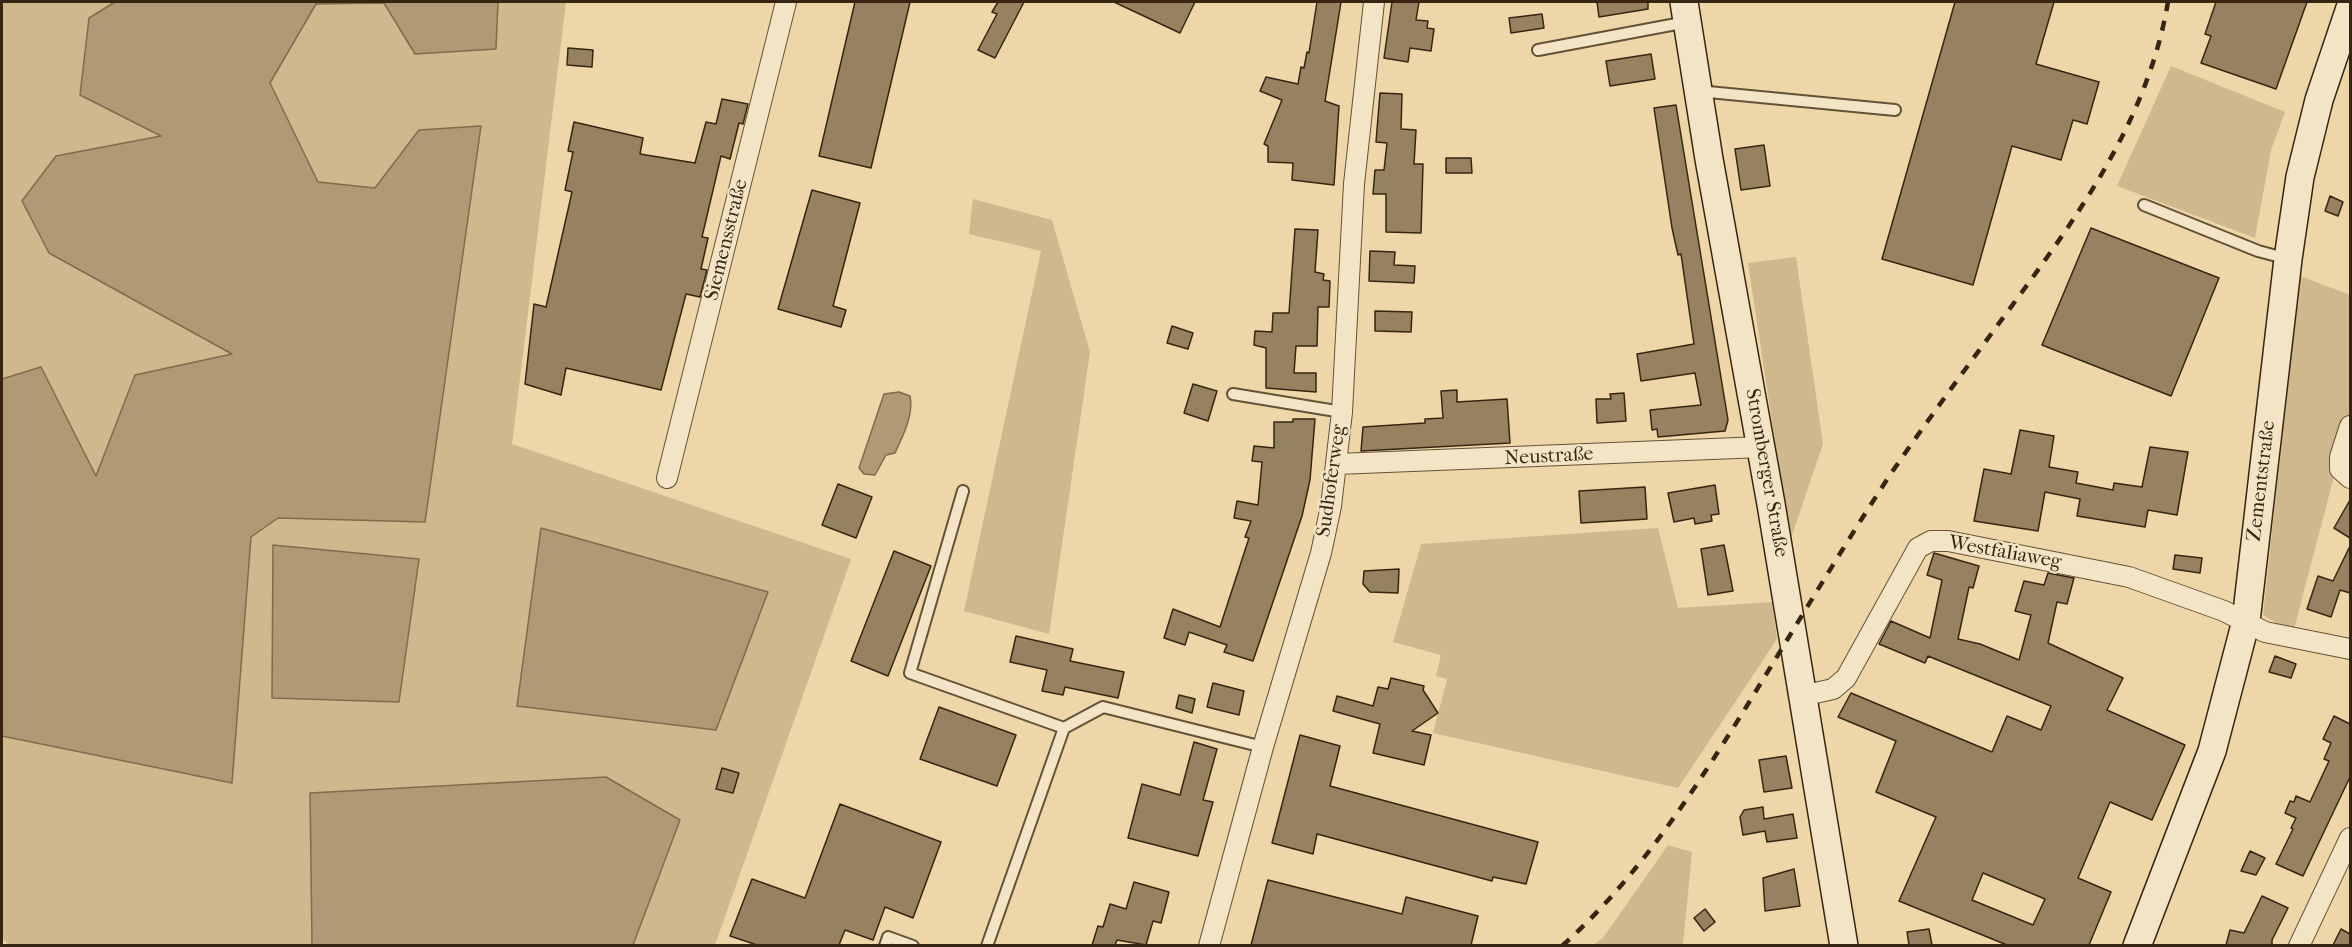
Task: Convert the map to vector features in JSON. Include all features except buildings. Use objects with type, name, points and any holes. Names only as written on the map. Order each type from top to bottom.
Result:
[{"type":"street","name":"Siemensstraße","points":[[667,478],[786,2]]},
{"type":"street","name":"Sudhoferweg","points":[[1209,945],[1263,747],[1321,553],[1337,464],[1342,412],[1354,184],[1374,2]]},
{"type":"street","name":"Zementstraße","points":[[2137,945],[2212,751],[2246,621],[2288,259],[2300,177],[2319,100],[2350,8]]},
{"type":"street","name":"Stromberger Straße","points":[[1686,12],[1762,447],[1844,945]]},
{"type":"street","points":[[2345,473],[2340,457],[2350,426]]},
{"type":"street","name":"Neustraße","points":[[1337,464],[1762,447]]},
{"type":"street","name":"Westfaliaweg","points":[[1802,696],[1833,689],[1846,678],[1918,548],[1931,541],[1974,545],[2130,577],[2246,621],[2265,632],[2350,649]]},
{"type":"street","points":[[2299,945],[2350,838]]},
{"type":"lane","points":[[1538,50],[1686,12]]},
{"type":"lane","points":[[1698,91],[1895,110]]},
{"type":"lane","points":[[2144,205],[2258,251],[2288,259]]},
{"type":"lane","points":[[1233,394],[1342,412]]},
{"type":"lane","points":[[963,491],[910,673],[1064,728]]},
{"type":"lane","points":[[987,945],[1064,728],[1102,706],[1263,747]]},
{"type":"lane","points":[[885,945],[888,937],[913,945]]},
{"type":"shaded area","points":[[2,2],[115,2],[89,18],[162,136],[56,156],[49,253],[233,354],[96,477],[41,367],[2,379]]},
{"type":"shaded area","points":[[115,2],[498,2],[496,49],[415,54],[384,3],[316,4],[270,83],[318,182],[375,188],[419,130],[481,126],[425,522],[278,518],[251,537],[232,783],[2,736],[2,379],[41,367],[96,476],[135,375],[232,354],[49,253],[22,201],[56,156],[161,136],[80,95],[89,18]]},
{"type":"shaded area","points":[[498,2],[566,2],[512,444],[851,559],[715,945],[633,945],[680,820],[310,793],[312,945],[10,946],[2,938],[2,736],[232,783],[251,537],[278,518],[425,522],[419,130],[375,188],[318,182],[270,83],[316,4],[384,3],[416,53],[496,49]]},
{"type":"shaded area","points":[[2171,66],[2285,112],[2271,150],[2255,238],[2117,186]]},
{"type":"shaded area","points":[[973,199],[1052,220],[1090,352],[1049,634],[964,611],[1041,251],[969,234]]},
{"type":"shaded area","points":[[1796,257],[1823,444],[1790,541],[1748,263]]},
{"type":"shaded area","points":[[2300,276],[2350,295],[2350,415],[2293,633],[2263,615]]},
{"type":"shaded area","points":[[899,392],[910,396],[907,425],[895,453],[886,455],[875,475],[864,474],[859,468],[884,394]]},
{"type":"shaded area","points":[[541,528],[768,592],[716,730],[517,706]]},
{"type":"shaded area","points":[[1658,528],[1678,608],[1772,602],[1777,639],[1678,788],[1433,733],[1447,679],[1436,676],[1441,655],[1393,642],[1421,544]]},
{"type":"shaded area","points":[[273,545],[419,559],[399,702],[272,698]]},
{"type":"shaded area","points":[[606,777],[680,820],[633,945],[312,945],[310,793]]},
{"type":"shaded area","points":[[1668,845],[1692,852],[1683,945],[1593,945],[1603,938]]},
{"type":"railway","points":[[1562,946],[1616,891],[1686,801],[1892,472],[2070,225],[2131,119],[2159,43],[2168,2]]}]
